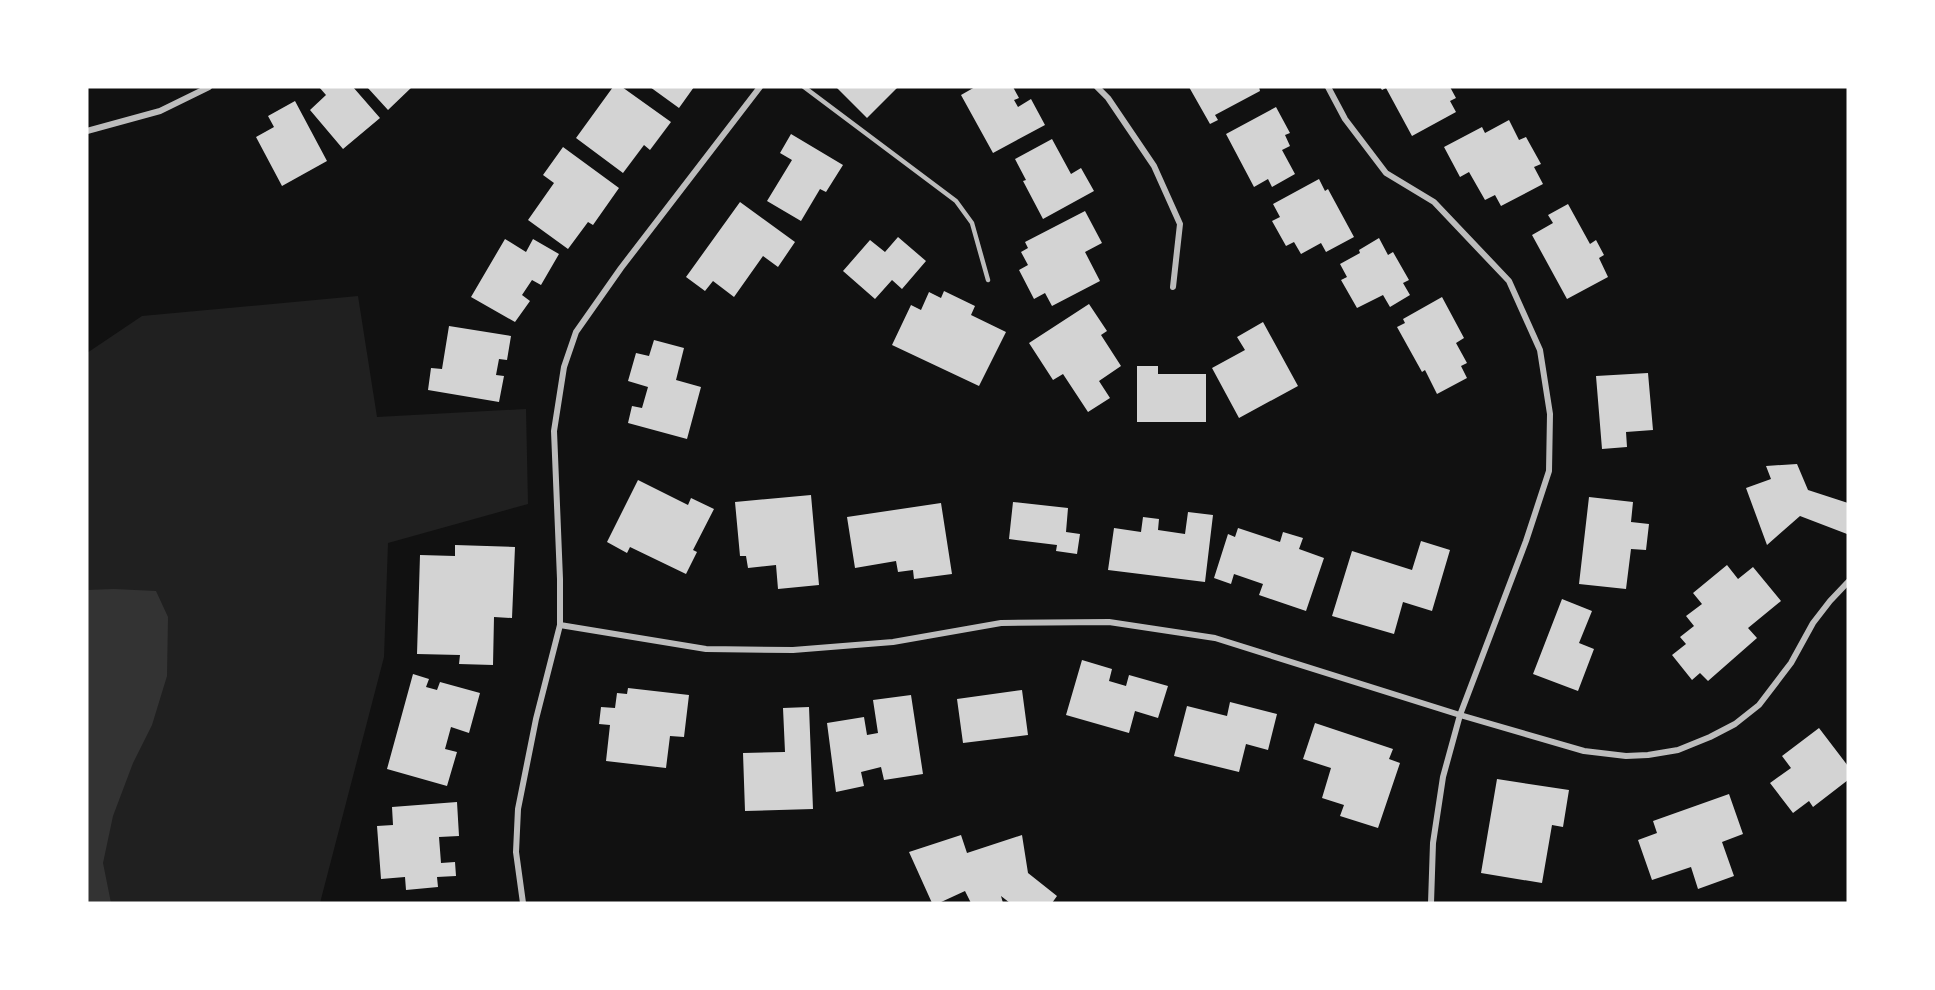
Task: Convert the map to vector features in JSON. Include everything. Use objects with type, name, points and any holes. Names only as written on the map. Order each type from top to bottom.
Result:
[{"type":"street","points":[[87,131],[160,111],[209,87]]},
{"type":"street","points":[[523,903],[516,852],[518,809],[536,718],[560,625],[561,579],[554,430],[564,368],[576,332],[621,268],[760,87]]},
{"type":"street","points":[[1097,87],[1108,98],[1154,166],[1180,224],[1173,287]]},
{"type":"street","points":[[1328,87],[1345,119],[1386,173],[1434,202],[1509,281],[1540,350],[1550,414],[1548,471],[1526,541],[1460,715],[1443,777],[1433,843],[1431,903]]},
{"type":"street","points":[[560,625],[706,649],[794,650],[893,642],[1000,623],[1109,622],[1215,638],[1460,715],[1584,751],[1626,756],[1678,750],[1735,724],[1759,705],[1791,663],[1813,623],[1848,582]]},
{"type":"lane","points":[[804,87],[956,201],[972,223],[988,280]]},
{"type":"shaded area","points":[[358,296],[377,417],[526,409],[528,504],[388,543],[384,657],[320,903],[87,903],[87,353],[142,316]]},
{"type":"shaded area","points":[[87,590],[156,591],[168,617],[167,676],[152,725],[133,763],[113,816],[103,863],[111,903],[87,903]]},
{"type":"building","points":[[319,87],[353,87],[380,118],[343,149],[310,110],[326,95]]},
{"type":"building","points":[[367,87],[412,87],[388,110]]},
{"type":"building","points":[[613,87],[622,87],[671,122],[650,150],[644,145],[623,173],[576,138]]},
{"type":"building","points":[[650,87],[694,87],[679,108]]},
{"type":"building","points":[[836,87],[898,87],[867,118]]},
{"type":"building","points":[[975,87],[1013,87],[1019,98],[1014,100],[1018,107],[1031,99],[1045,125],[993,153],[961,95]]},
{"type":"building","points":[[1189,87],[1259,87],[1260,91],[1215,115],[1218,120],[1210,124]]},
{"type":"building","points":[[1380,87],[1450,87],[1456,98],[1450,101],[1456,112],[1412,136],[1386,88],[1382,90]]},
{"type":"building","points":[[295,101],[327,161],[282,186],[256,137],[274,127],[268,116]]},
{"type":"building","points":[[1276,107],[1290,133],[1285,135],[1290,146],[1282,150],[1295,174],[1272,187],[1268,179],[1254,187],[1226,134]]},
{"type":"building","points":[[1509,120],[1519,140],[1526,137],[1541,164],[1534,167],[1543,184],[1501,206],[1495,195],[1485,200],[1469,172],[1460,177],[1444,147],[1482,127],[1485,133]]},
{"type":"building","points":[[791,134],[843,165],[826,192],[820,189],[801,221],[767,201],[792,160],[780,153]]},
{"type":"building","points":[[1052,139],[1071,174],[1081,168],[1094,191],[1043,219],[1023,181],[1026,180],[1015,159]]},
{"type":"building","points":[[563,147],[619,188],[593,225],[588,222],[568,249],[528,220],[554,183],[543,175]]},
{"type":"building","points":[[1319,179],[1325,191],[1328,189],[1354,237],[1326,252],[1321,243],[1301,254],[1294,242],[1286,246],[1272,221],[1280,217],[1273,204]]},
{"type":"building","points":[[740,202],[795,242],[778,267],[763,256],[734,297],[713,281],[705,291],[686,277]]},
{"type":"building","points":[[1568,204],[1590,244],[1596,240],[1604,255],[1599,258],[1608,277],[1567,299],[1532,235],[1553,223],[1548,215]]},
{"type":"building","points":[[1085,211],[1102,243],[1085,252],[1100,281],[1052,306],[1045,293],[1034,299],[1019,270],[1028,265],[1021,252],[1028,248],[1025,242]]},
{"type":"building","points":[[898,237],[926,261],[902,289],[892,280],[875,299],[843,271],[870,240],[885,252]]},
{"type":"building","points":[[1379,238],[1388,255],[1393,252],[1409,280],[1403,283],[1410,295],[1390,307],[1383,295],[1357,308],[1341,280],[1347,277],[1340,264],[1360,253],[1359,250]]},
{"type":"building","points":[[505,239],[526,252],[533,239],[559,254],[541,285],[532,280],[522,295],[530,301],[515,322],[471,297]]},
{"type":"building","points":[[944,291],[975,306],[971,315],[1006,332],[979,386],[892,345],[911,305],[921,310],[929,292],[941,298]]},
{"type":"building","points":[[1442,297],[1464,338],[1456,343],[1467,363],[1461,366],[1467,378],[1437,394],[1425,370],[1422,372],[1397,327],[1405,323],[1403,319]]},
{"type":"building","points":[[1089,304],[1107,331],[1101,335],[1121,366],[1099,381],[1110,398],[1088,412],[1063,374],[1053,380],[1029,343]]},
{"type":"building","points":[[1263,322],[1298,386],[1239,418],[1212,368],[1245,350],[1237,337]]},
{"type":"building","points":[[449,326],[511,336],[507,360],[499,359],[496,375],[504,376],[499,402],[428,390],[431,368],[442,369]]},
{"type":"building","points":[[654,340],[684,348],[676,380],[701,387],[687,439],[628,423],[632,406],[642,408],[648,387],[628,381],[636,353],[649,356]]},
{"type":"building","points":[[1137,366],[1158,366],[1158,374],[1206,374],[1206,422],[1137,422]]},
{"type":"building","points":[[1648,373],[1653,430],[1626,432],[1627,447],[1602,449],[1596,376]]},
{"type":"building","points":[[1797,464],[1808,490],[1848,503],[1847,534],[1800,516],[1767,545],[1746,488],[1771,479],[1766,466]]},
{"type":"building","points":[[638,480],[688,505],[691,498],[714,509],[693,550],[697,552],[686,574],[630,547],[627,553],[607,542]]},
{"type":"building","points":[[811,495],[819,585],[778,589],[776,565],[748,568],[746,556],[740,556],[735,502]]},
{"type":"building","points":[[1589,497],[1633,502],[1631,522],[1649,524],[1646,550],[1631,549],[1626,589],[1579,584]]},
{"type":"building","points":[[1013,502],[1068,508],[1066,532],[1080,534],[1077,554],[1056,551],[1057,545],[1009,539]]},
{"type":"building","points":[[941,503],[952,574],[914,579],[913,570],[898,572],[896,561],[855,568],[847,517]]},
{"type":"building","points":[[1188,512],[1213,515],[1205,582],[1108,570],[1114,528],[1141,532],[1143,517],[1159,519],[1158,530],[1185,534]]},
{"type":"building","points":[[1238,528],[1280,542],[1283,532],[1303,538],[1299,549],[1324,558],[1306,611],[1259,595],[1263,584],[1234,574],[1231,584],[1214,578],[1228,534],[1235,537]]},
{"type":"building","points":[[1421,541],[1450,550],[1432,611],[1403,602],[1394,634],[1332,616],[1352,551],[1412,570]]},
{"type":"building","points":[[455,545],[515,547],[512,618],[494,617],[493,665],[459,664],[460,655],[417,654],[420,555],[455,556]]},
{"type":"building","points":[[1727,565],[1738,579],[1753,567],[1781,601],[1748,628],[1757,638],[1708,681],[1700,673],[1692,680],[1672,655],[1686,644],[1680,637],[1694,626],[1686,616],[1702,604],[1693,593]]},
{"type":"building","points":[[1562,599],[1592,611],[1579,643],[1594,649],[1578,691],[1533,674]]},
{"type":"building","points":[[1082,660],[1112,669],[1109,681],[1126,686],[1129,675],[1168,686],[1158,718],[1135,711],[1129,733],[1066,715]]},
{"type":"building","points":[[413,674],[429,679],[426,687],[437,690],[440,682],[480,693],[469,733],[451,727],[445,749],[457,752],[447,786],[387,769]]},
{"type":"building","points":[[628,688],[689,695],[684,737],[670,736],[666,768],[606,761],[610,725],[599,724],[601,707],[615,708],[617,693],[627,694]]},
{"type":"building","points":[[1022,690],[1028,735],[963,743],[957,699]]},
{"type":"building","points":[[911,695],[923,774],[884,780],[881,767],[861,772],[864,786],[836,792],[827,723],[864,717],[867,735],[878,733],[873,700]]},
{"type":"building","points":[[1230,702],[1277,714],[1268,750],[1246,744],[1239,772],[1174,756],[1187,706],[1227,716]]},
{"type":"building","points":[[809,707],[813,809],[745,811],[743,753],[785,752],[783,708]]},
{"type":"building","points":[[1315,723],[1393,749],[1389,759],[1400,763],[1378,828],[1340,816],[1344,805],[1322,798],[1331,768],[1303,759]]},
{"type":"building","points":[[1819,728],[1848,766],[1848,780],[1813,807],[1809,801],[1793,813],[1770,783],[1791,768],[1782,756]]},
{"type":"building","points":[[1497,779],[1569,790],[1563,827],[1552,825],[1542,883],[1481,873]]},
{"type":"building","points":[[1729,794],[1743,834],[1722,842],[1734,876],[1698,889],[1691,867],[1652,880],[1638,840],[1657,833],[1653,821]]},
{"type":"building","points":[[457,802],[459,836],[439,837],[441,863],[455,862],[456,876],[437,877],[438,887],[406,890],[405,877],[381,879],[377,826],[393,825],[392,807]]},
{"type":"building","points":[[961,835],[967,853],[1022,835],[1028,873],[1057,896],[1052,903],[1010,903],[1001,896],[1003,903],[971,903],[965,891],[939,903],[932,903],[909,852]]}]
